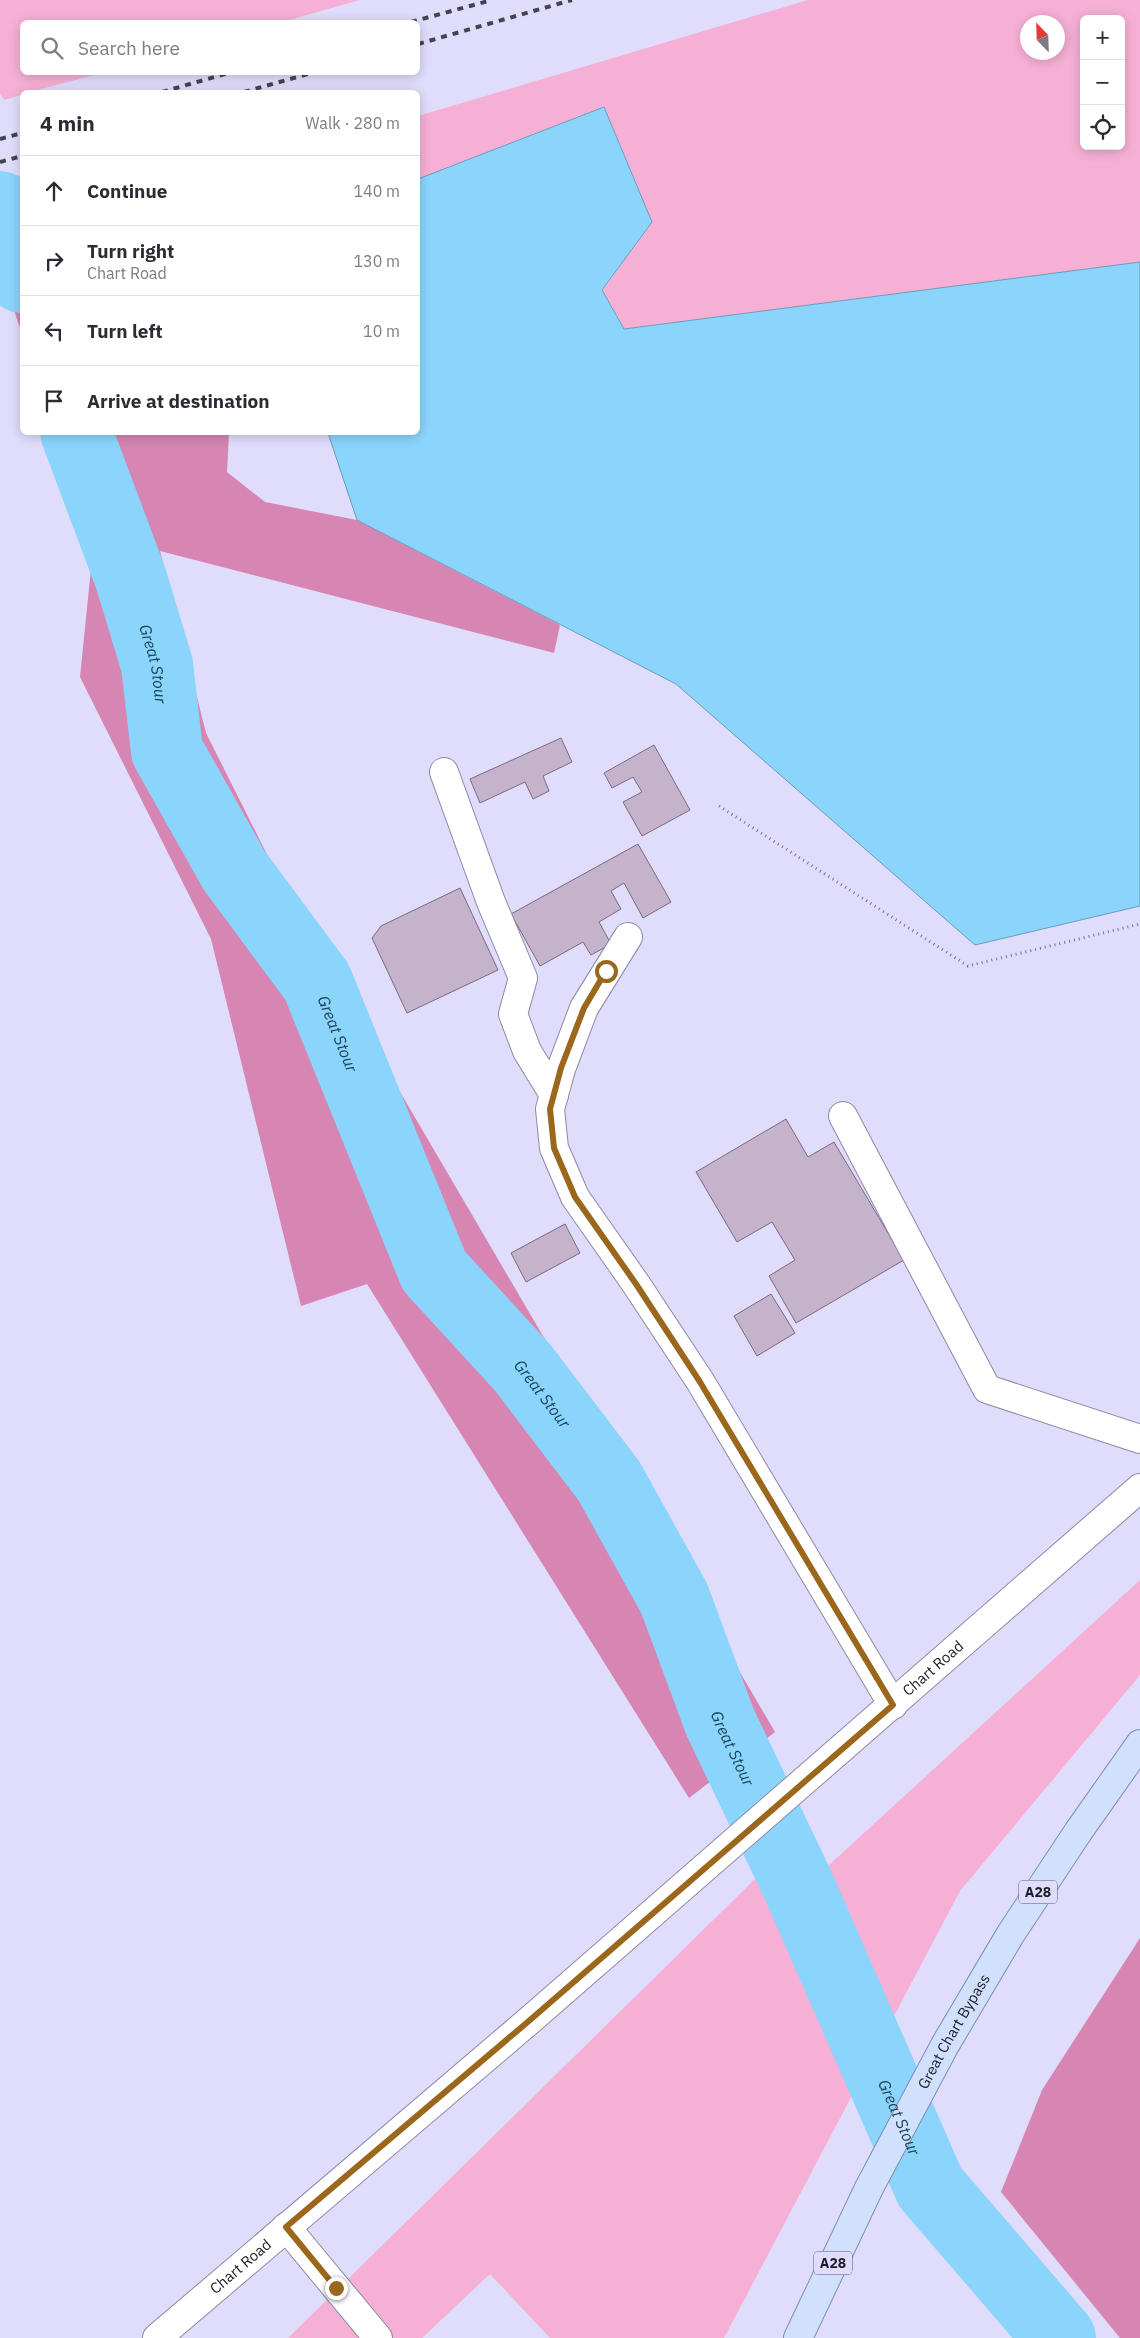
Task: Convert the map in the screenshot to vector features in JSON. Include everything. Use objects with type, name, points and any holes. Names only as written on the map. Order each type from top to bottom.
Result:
[{"type":"main road","name":"Great Chart Bypass","points":[[798,2338],[869,2188],[945,2045],[1016,1927],[1078,1832],[1140,1744]]},
{"type":"street","points":[[444,772],[491,902],[523,978],[513,1014],[527,1051],[554,1095]]},
{"type":"street","points":[[628,937],[584,1008],[561,1068],[550,1109],[554,1148],[575,1197],[636,1284],[700,1382],[893,1705]]},
{"type":"street","points":[[843,1116],[987,1390],[1140,1439]]},
{"type":"street","name":"Chart Road","points":[[157,2338],[530,2020],[1140,1488]]},
{"type":"street","points":[[286,2227],[378,2338]]},
{"type":"path","points":[[719,806],[968,966],[1140,924]]},
{"type":"shaded area","points":[[0,0],[360,0],[289,20],[20,20],[20,75],[94,75],[38,90],[20,90],[20,96],[4,100],[0,94]]},
{"type":"shaded area","points":[[808,0],[1140,0],[1140,262],[624,329],[602,291],[652,222],[604,107],[420,178],[420,115]]},
{"type":"shaded area","points":[[20,228],[20,328],[0,269],[0,233]]},
{"type":"shaded area","points":[[58,435],[229,435],[227,472],[265,502],[357,520],[560,625],[554,653],[160,551],[206,733],[304,928],[775,1732],[689,1798],[367,1284],[301,1306],[211,939],[80,677],[94,539]]},
{"type":"shaded area","points":[[1140,1580],[1140,1675],[960,1891],[724,2338],[550,2338],[490,2274],[422,2338],[288,2338],[762,1872],[816,1877]]},
{"type":"shaded area","points":[[1140,1938],[1140,2338],[1120,2338],[1001,2192],[1042,2090]]},
{"type":"water","points":[[604,107],[652,222],[602,290],[624,329],[1140,262],[1140,906],[975,945],[676,684],[357,520],[329,435],[420,435],[420,178]]},
{"type":"building","points":[[561,738],[572,762],[543,776],[549,791],[533,799],[525,782],[480,803],[470,779]]},
{"type":"building","points":[[654,745],[690,810],[642,836],[623,802],[642,792],[633,777],[612,788],[604,773]]},
{"type":"building","points":[[638,844],[671,902],[643,918],[624,883],[611,891],[621,909],[599,922],[611,944],[591,955],[583,942],[540,966],[511,914]]},
{"type":"building","points":[[460,888],[498,970],[407,1013],[372,938],[381,926]]},
{"type":"building","points":[[786,1119],[808,1157],[834,1142],[904,1260],[796,1323],[769,1276],[795,1260],[772,1222],[737,1242],[696,1172]]},
{"type":"building","points":[[565,1224],[580,1253],[526,1282],[511,1253]]},
{"type":"building","points":[[771,1294],[795,1333],[757,1356],[734,1316]]},
{"type":"waterway","name":"Great Stour","points":[[0,207],[20,271]]},
{"type":"waterway","name":"Great Stour","points":[[77,435],[131,579],[157,665],[167,751],[234,870],[317,982],[434,1271],[523,1368],[609,1481],[674,1598],[720,1722],[798,1885],[930,2187],[1060,2338]]},
{"type":"railway","points":[[418,20],[492,0]]},
{"type":"railway","points":[[420,43],[572,0]]},
{"type":"railway","points":[[169,90],[222,75]]},
{"type":"railway","points":[[251,90],[304,75]]},
{"type":"railway","points":[[0,139],[20,134]]},
{"type":"railway","points":[[0,162],[20,157]]},
{"type":"route","points":[[336,2288],[286,2227],[530,2020],[893,1705],[700,1382],[636,1284],[575,1197],[554,1148],[550,1109],[561,1068],[584,1008],[606,971]]}]
